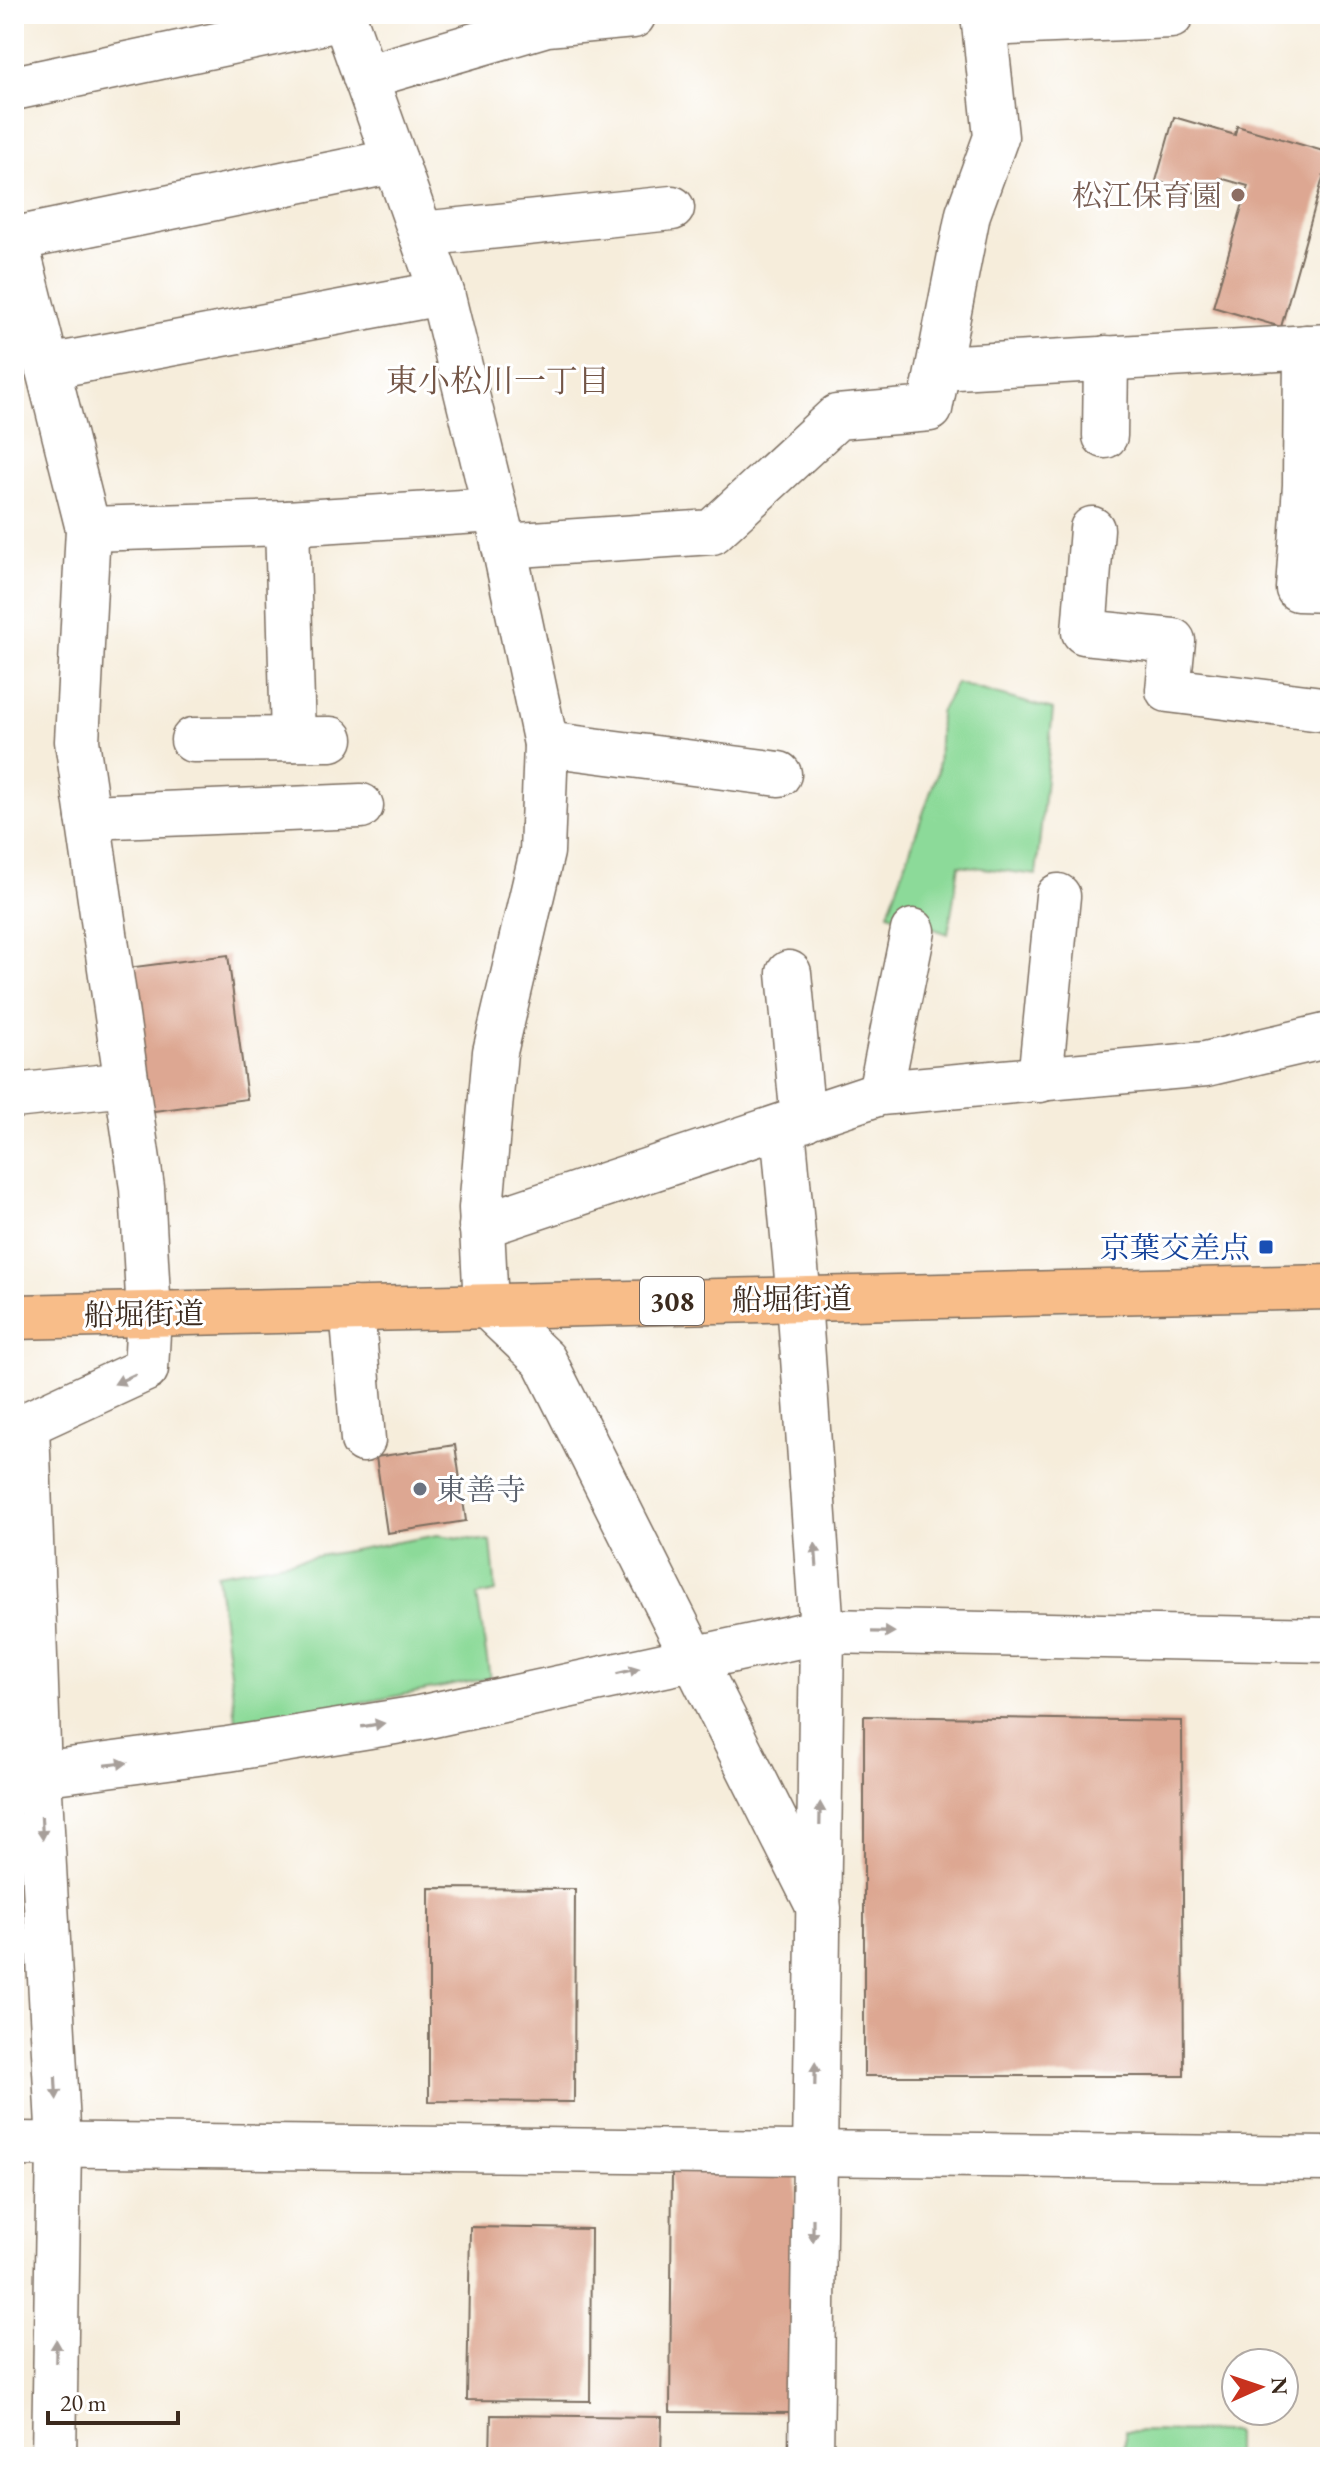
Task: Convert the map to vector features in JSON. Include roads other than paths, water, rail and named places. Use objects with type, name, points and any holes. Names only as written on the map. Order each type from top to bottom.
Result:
[{"type":"main road","name":"船堀街道","points":[[14,1317],[1330,1287]]},
{"type":"street","points":[[14,88],[343,16],[442,293],[499,528],[546,744],[542,852],[495,1052],[481,1226],[486,1305],[544,1360],[819,1908]]},
{"type":"street","points":[[365,77],[547,24],[633,16]]},
{"type":"street","points":[[88,529],[287,523],[712,532],[837,417],[930,409],[968,214],[996,137],[985,19],[1171,16]]},
{"type":"street","points":[[54,2457],[59,2145],[20,1426],[146,1369],[149,1315],[142,1188],[77,741],[88,529],[14,237],[395,161]]},
{"type":"street","points":[[421,234],[672,208]]},
{"type":"street","points":[[47,367],[442,293]]},
{"type":"street","points":[[939,368],[1318,346],[1298,589],[1330,590]]},
{"type":"street","points":[[1105,436],[1106,358]]},
{"type":"street","points":[[193,740],[312,739],[287,523]]},
{"type":"street","points":[[1092,529],[1084,632],[1173,641],[1168,690],[1330,710]]},
{"type":"street","points":[[546,744],[779,774]]},
{"type":"street","points":[[88,817],[361,806]]},
{"type":"street","points":[[1040,1080],[1058,896]]},
{"type":"street","points":[[880,1093],[913,931]]},
{"type":"street","points":[[789,973],[799,1300],[822,1631],[811,2457]]},
{"type":"street","points":[[481,1226],[880,1093],[1206,1064],[1330,1035]]},
{"type":"street","points":[[14,1096],[127,1084]]},
{"type":"street","points":[[352,1309],[363,1440]]},
{"type":"street","points":[[39,1774],[228,1749],[419,1718],[822,1631],[1330,1640]]},
{"type":"street","points":[[14,2144],[1330,2159]]},
{"type":"place","name":"松江保育園","points":[[1238,195]]},
{"type":"place","name":"京葉交差点","points":[[1266,1247]]},
{"type":"place","name":"東善寺","points":[[420,1489]]},
{"type":"district","name":"東小松川一丁目","points":[[498,381]]}]
